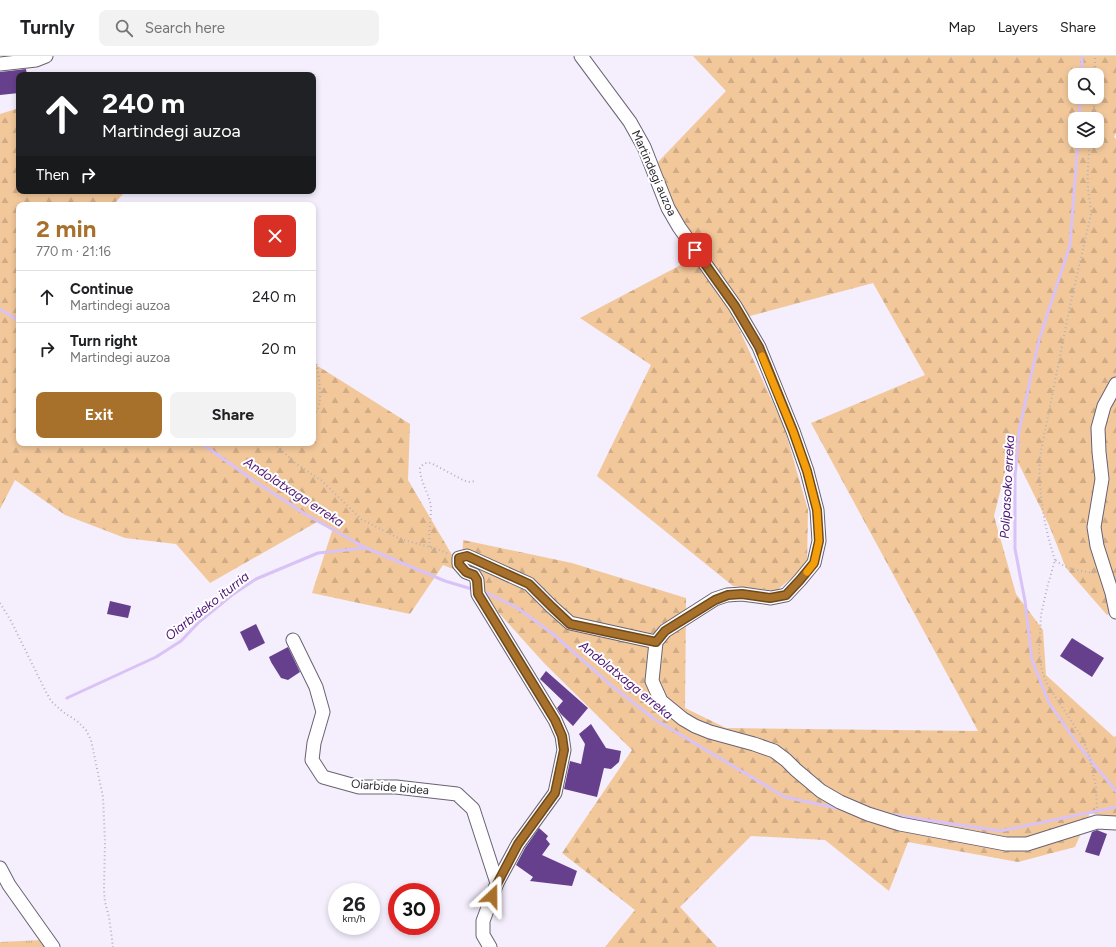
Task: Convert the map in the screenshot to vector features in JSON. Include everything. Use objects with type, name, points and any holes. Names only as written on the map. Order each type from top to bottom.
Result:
[{"type":"street","points":[[0,64],[36,60],[46,56]]},
{"type":"street","name":"Martindegi auzoa","points":[[581,56],[630,122],[644,147],[668,208],[679,227],[735,306],[759,347],[793,431],[807,471],[817,510],[819,541],[814,563],[786,595],[770,598],[742,594],[728,595],[715,600],[665,631],[656,642]]},
{"type":"street","points":[[1116,384],[1104,406],[1098,428],[1102,478],[1094,527],[1097,546],[1112,593],[1116,612]]},
{"type":"street","points":[[490,947],[483,935],[483,921],[497,884],[518,844],[555,793],[564,750],[562,736],[555,720],[477,589],[477,580],[474,575],[466,572],[459,564],[459,558],[467,556],[529,584],[570,624],[656,642],[652,681],[661,701],[682,719],[710,732],[774,751],[821,791],[840,802],[868,814],[900,824],[1006,844],[1027,844],[1097,822],[1116,824]]},
{"type":"street","name":"Oiarbide bidea","points":[[293,640],[316,687],[323,712],[314,743],[312,760],[323,777],[359,787],[396,787],[457,794],[473,809],[497,884]]},
{"type":"street","points":[[0,868],[9,885],[53,947]]},
{"type":"path","points":[[1095,56],[1095,68]]},
{"type":"path","points":[[1089,148],[1087,174],[1091,214],[1070,306],[1040,456],[1040,495],[1044,522],[1055,560],[1041,615],[1039,651],[1042,671],[1047,684],[1081,736],[1089,754],[1096,787],[1097,822]]},
{"type":"path","points":[[316,362],[320,400],[318,411],[316,413]]},
{"type":"path","points":[[277,446],[295,463],[322,481],[362,519],[400,539],[430,547],[459,558]]},
{"type":"path","points":[[430,547],[431,506],[420,476],[420,468],[427,462],[468,482],[476,480]]},
{"type":"path","points":[[1055,560],[1072,569],[1106,574]]},
{"type":"path","points":[[0,603],[11,621],[51,701],[63,712],[77,721],[86,730],[91,740],[102,797],[105,842],[104,890],[110,917],[113,947]]},
{"type":"green space","points":[[693,56],[1116,56],[1116,133],[1114,137],[1116,139],[1116,611],[1107,615],[1066,568],[1049,525],[1011,448],[994,516],[1016,594],[1043,630],[1046,675],[1114,737],[1116,736],[1116,819],[1090,813],[1075,847],[1018,862],[908,842],[889,891],[825,840],[751,836],[680,907],[717,947],[605,947],[635,910],[562,853],[632,750],[544,663],[463,573],[443,565],[410,614],[312,593],[333,528],[317,522],[210,583],[176,544],[125,538],[65,515],[15,480],[0,509],[0,114],[16,109],[16,194],[123,194],[116,202],[16,202],[16,446],[316,446],[316,365],[410,424],[408,480],[462,572],[463,540],[572,563],[686,598],[685,708],[726,728],[978,731],[811,423],[925,375],[873,283],[735,320],[784,427],[808,510],[807,565],[776,591],[733,586],[597,476],[651,365],[580,318],[694,258],[658,162],[726,91]]},
{"type":"green space","points":[[42,940],[47,947],[0,947],[0,942]]},
{"type":"building","points":[[26,69],[26,72],[16,72],[16,93],[0,95],[0,72]]},
{"type":"building","points":[[110,601],[131,606],[128,618],[107,614]]},
{"type":"building","points":[[256,624],[265,643],[249,651],[240,632]]},
{"type":"building","points":[[1072,638],[1104,658],[1092,677],[1060,656]]},
{"type":"building","points":[[288,647],[300,672],[288,680],[281,678],[269,657]]},
{"type":"building","points":[[546,671],[588,708],[573,726],[557,708],[563,701],[540,679]]},
{"type":"building","points":[[591,724],[606,748],[621,751],[619,762],[611,769],[604,768],[597,797],[564,789],[570,761],[581,764],[585,744],[579,734]]},
{"type":"building","points":[[539,828],[548,836],[546,839],[550,844],[542,855],[577,871],[572,886],[530,881],[533,877],[516,865],[525,848]]},
{"type":"building","points":[[1097,830],[1107,834],[1099,856],[1085,852],[1092,832]]},
{"type":"waterway","name":"Polipasoko erreka","points":[[1082,56],[1082,68]]},
{"type":"waterway","name":"Polipasoko erreka","points":[[1079,112],[1080,104]]},
{"type":"waterway","name":"Polipasoko erreka","points":[[1077,148],[1070,245],[1039,340],[1019,431],[1015,476],[1015,549],[1025,601],[1032,660],[1049,703],[1079,746],[1116,791]]},
{"type":"waterway","name":"Andolatxaga erreka","points":[[0,309],[16,319]]},
{"type":"waterway","name":"Andolatxaga erreka","points":[[205,446],[305,514],[366,548],[445,581],[475,590]]},
{"type":"waterway","name":"Oiarbideko iturria","points":[[67,698],[156,657],[181,641],[199,622],[232,595],[256,579],[318,553],[365,548]]},
{"type":"waterway","name":"Andolatxaga erreka","points":[[482,592],[516,607],[553,634],[612,686],[654,719],[785,797],[841,809]]},
{"type":"waterway","name":"Andolatxaga erreka","points":[[887,814],[1000,831],[1116,807]]},
{"type":"slow traffic","points":[[762,356],[793,431],[807,471],[817,510],[819,541],[814,563],[807,572]]},
{"type":"route","points":[[492,896],[518,844],[555,793],[564,750],[562,736],[555,720],[478,594],[477,580],[474,575],[466,572],[459,564],[459,558],[467,556],[529,584],[570,624],[656,642],[665,631],[715,600],[728,595],[742,594],[770,598],[786,595],[814,563],[819,541],[817,510],[807,471],[793,431],[759,347],[735,306],[695,250]]}]
